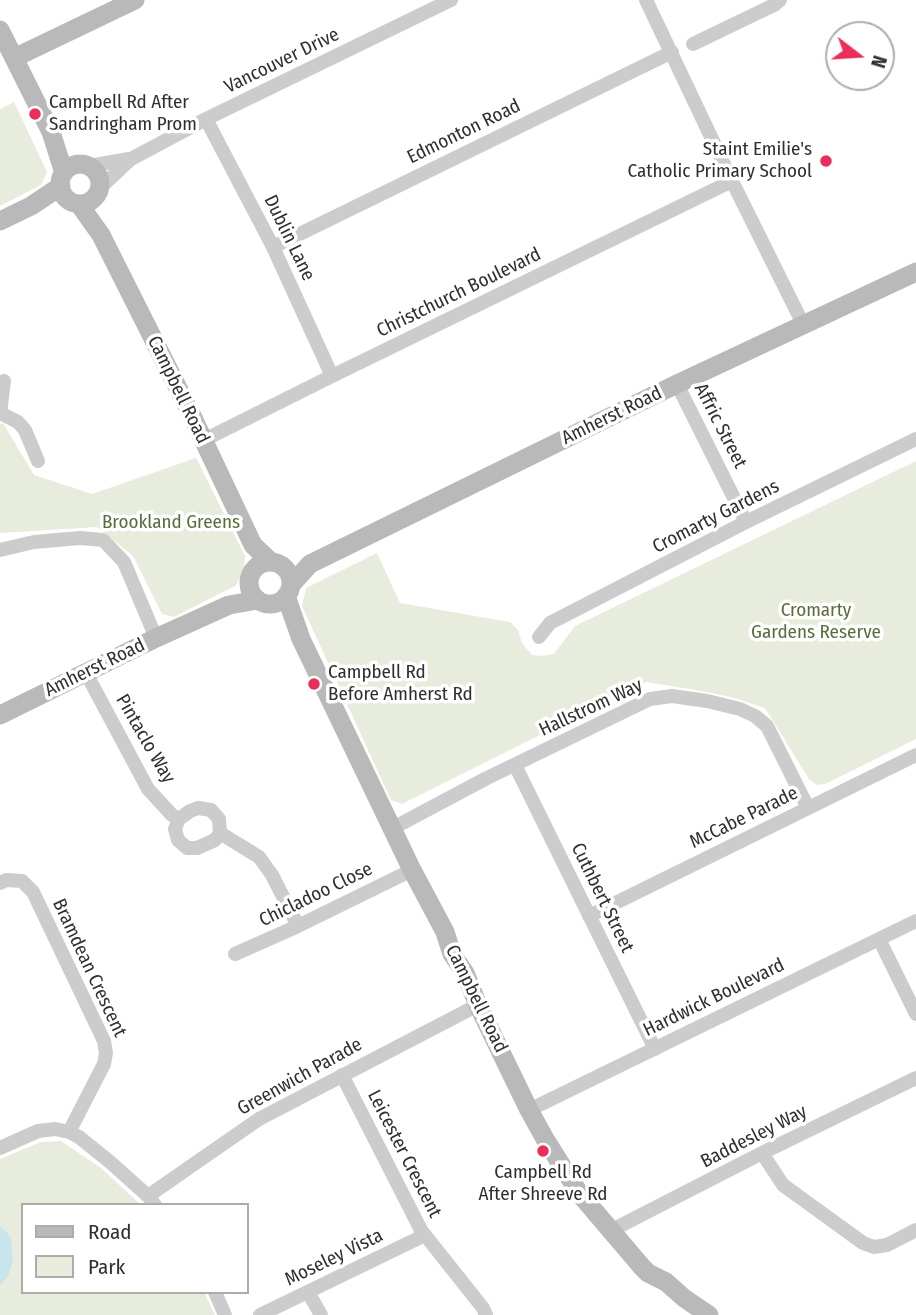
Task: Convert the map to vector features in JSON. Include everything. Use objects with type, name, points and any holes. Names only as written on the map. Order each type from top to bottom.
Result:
[{"type":"street","points":[[14,58],[135,0]]},
{"type":"street","name":"Vancouver Drive","points":[[74,182],[131,159],[451,0]]},
{"type":"street","points":[[646,0],[803,324]]},
{"type":"street","points":[[693,44],[780,0]]},
{"type":"street","name":"Campbell Road","points":[[0,30],[204,440],[270,583],[301,639],[412,870],[445,932],[454,959],[465,973],[529,1110],[573,1184],[610,1231],[648,1273],[666,1282],[698,1312]]},
{"type":"street","name":"Edmonton Road","points":[[274,247],[671,52]]},
{"type":"street","name":"Dublin Lane","points":[[206,120],[274,247],[332,376]]},
{"type":"street","name":"Vancouver Drive","points":[[98,191],[131,159]]},
{"type":"street","name":"Campbell Road","points":[[74,182],[93,169],[99,178],[101,235]]},
{"type":"street","name":"Christchurch Boulevard","points":[[204,440],[732,181]]},
{"type":"street","points":[[0,221],[74,182],[89,201],[98,191]]},
{"type":"street","name":"Amherst Road","points":[[0,715],[677,384],[916,272]]},
{"type":"street","points":[[4,382],[0,413],[18,422],[25,430],[38,461]]},
{"type":"street","name":"Affric Street","points":[[677,384],[746,522]]},
{"type":"street","name":"Cromarty Gardens","points":[[539,637],[550,624],[746,522],[916,439]]},
{"type":"street","points":[[0,550],[34,542],[80,538],[103,540],[124,562],[156,638]]},
{"type":"street","name":"Pintaclo Way","points":[[86,673],[148,789],[178,820]]},
{"type":"street","name":"Hallstrom Way","points":[[393,828],[650,699],[672,696],[707,701],[740,709],[755,716],[767,726],[808,808]]},
{"type":"street","name":"McCabe Parade","points":[[589,916],[916,755]]},
{"type":"street","name":"Cuthbert Street","points":[[515,765],[655,1049]]},
{"type":"street","points":[[198,808],[211,810],[219,819],[220,833],[215,840],[197,848],[187,848],[178,841],[176,835],[178,820],[198,808]]},
{"type":"street","points":[[220,833],[259,857],[272,875],[298,926]]},
{"type":"street","name":"Chicladoo Close","points":[[235,954],[412,870]]},
{"type":"street","name":"Bramdean Crescent","points":[[0,883],[6,880],[22,881],[33,892],[104,1041],[104,1064],[69,1132]]},
{"type":"street","name":"Hardwick Boulevard","points":[[529,1110],[916,921]]},
{"type":"street","points":[[879,939],[916,1014]]},
{"type":"street","name":"Greenwich Parade","points":[[152,1200],[258,1119],[478,1005]]},
{"type":"street","name":"Leicester Crescent","points":[[342,1075],[425,1235],[486,1315]]},
{"type":"street","name":"Baddesley Way","points":[[610,1231],[916,1078]]},
{"type":"street","points":[[0,1148],[38,1130],[69,1132],[110,1162],[152,1200]]},
{"type":"street","points":[[762,1153],[783,1185],[863,1243],[874,1247],[887,1245],[916,1230]]},
{"type":"street","name":"Moseley Vista","points":[[260,1315],[425,1235]]},
{"type":"street","points":[[308,1292],[321,1315]]},
{"type":"street","points":[[216,1294],[225,1315]]},
{"type":"green space","points":[[14,102],[47,172],[41,185],[0,206],[0,109]]},
{"type":"green space","name":"Brookland Greens","points":[[3,423],[34,475],[92,494],[196,458],[245,556],[244,573],[235,586],[174,617],[162,614],[133,556],[97,527],[0,533],[0,424]]},
{"type":"green space","name":"Cromarty Gardens Reserve","points":[[916,461],[916,739],[825,784],[817,785],[809,779],[765,708],[731,697],[646,682],[402,804],[391,800],[302,606],[306,588],[377,553],[400,603],[510,622],[518,630],[522,643],[532,655],[554,654],[575,626]]},
{"type":"green space","points":[[61,1141],[101,1168],[139,1203],[21,1203],[21,1294],[205,1294],[215,1315],[0,1315],[0,1159],[41,1142]]},
{"type":"water","points":[[0,1226],[11,1237],[13,1261],[8,1276],[0,1285]]},
{"type":"place","name":"Campbell Rd After Sandringham Prom","points":[[35,114]]},
{"type":"place","name":"Staint Emilie's Catholic Primary School","points":[[826,161]]},
{"type":"place","name":"Campbell Rd Before Amherst Rd","points":[[314,684]]},
{"type":"place","name":"Campbell Rd After Shreeve Rd","points":[[543,1151]]}]
